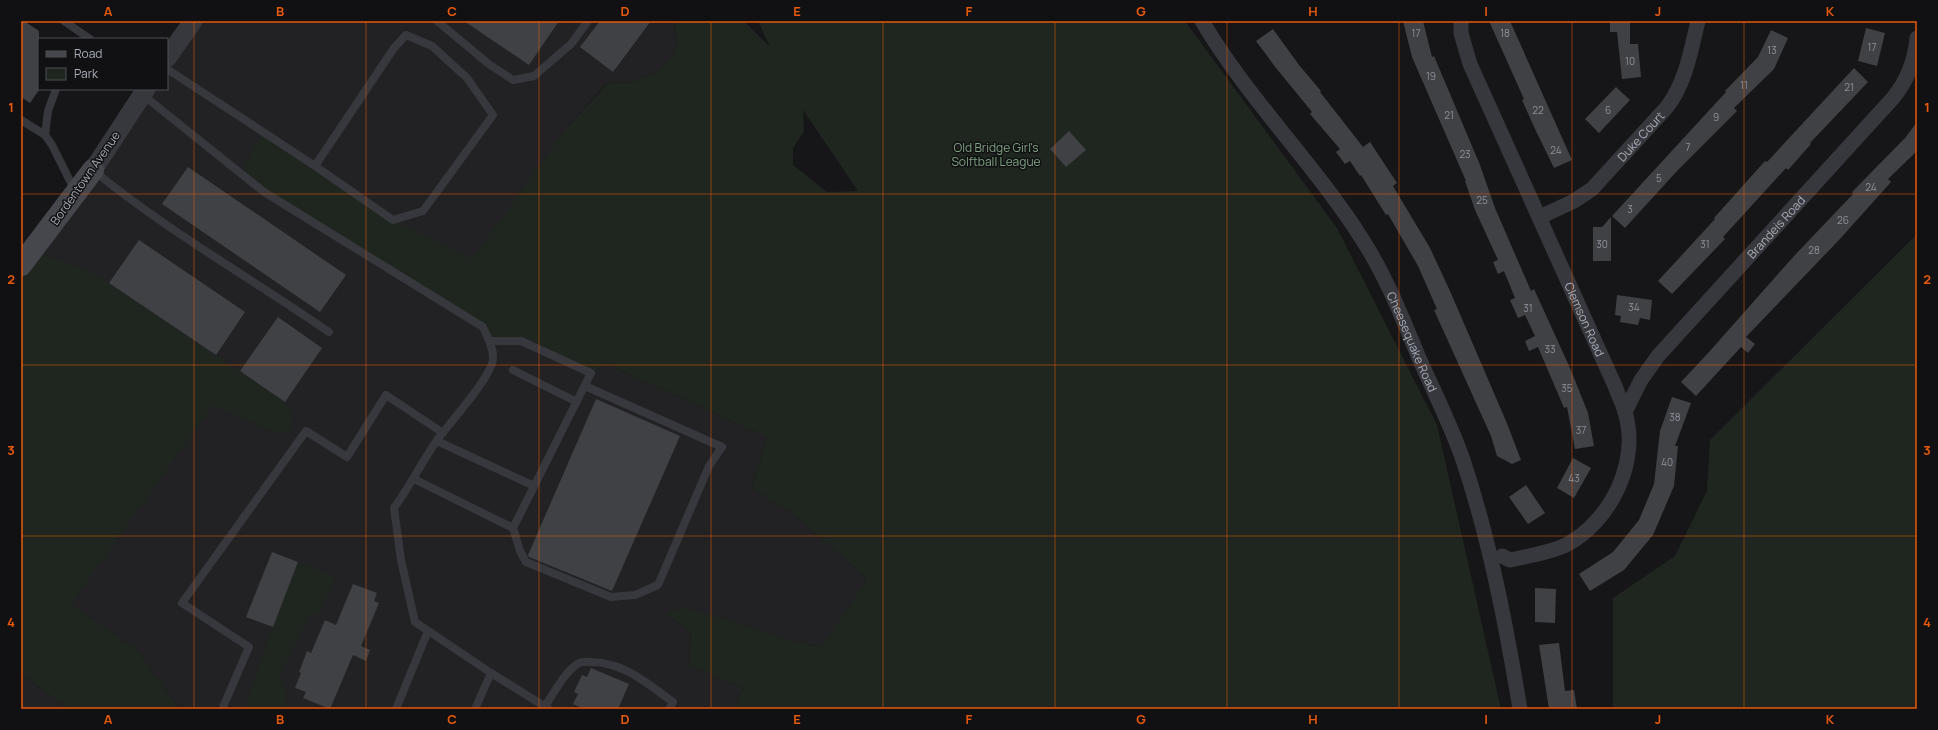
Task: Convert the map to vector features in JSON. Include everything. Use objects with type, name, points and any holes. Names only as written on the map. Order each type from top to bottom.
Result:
[{"type":"main road","name":"Bordentown Avenue","points":[[21,265],[93,170]]},
{"type":"street","points":[[168,57],[193,21]]},
{"type":"street","name":"Cheesequake Road","points":[[1202,21],[1254,96],[1339,204],[1363,240],[1388,286],[1457,443],[1467,472],[1492,563],[1520,709]]},
{"type":"street","name":"Clemson Road","points":[[1461,21],[1461,33],[1470,64],[1540,217],[1625,412],[1628,439],[1626,464],[1615,496],[1600,517],[1586,531],[1557,548],[1510,560],[1502,556]]},
{"type":"street","name":"Duke Court","points":[[1540,217],[1574,201],[1592,189],[1668,107],[1674,98],[1686,68],[1698,21]]},
{"type":"street","name":"Brandeis Road","points":[[1625,412],[1641,380],[1658,356],[1894,98],[1904,82],[1912,62],[1917,38]]},
{"type":"street","name":"Bordentown Avenue","points":[[93,170],[144,92]]},
{"type":"lane","points":[[64,21],[89,38]]},
{"type":"lane","points":[[437,21],[490,65],[513,80],[534,76],[571,44],[588,21]]},
{"type":"lane","points":[[168,70],[315,166],[393,220],[422,211],[493,115],[467,78],[432,46],[406,35],[394,48],[315,166]]},
{"type":"lane","points":[[45,135],[48,111],[56,90]]},
{"type":"lane","points":[[144,92],[264,192],[483,327],[490,341],[493,360],[484,377],[437,441],[394,508],[401,560],[415,622],[491,673],[547,708],[569,670],[581,662],[598,662],[618,667],[636,675],[673,702],[669,709]]},
{"type":"lane","points":[[21,120],[45,135],[52,145],[76,193]]},
{"type":"lane","points":[[93,170],[115,188],[202,249],[286,302],[329,332]]},
{"type":"lane","points":[[490,341],[521,341],[591,373],[513,528],[520,551],[526,562],[610,597],[635,595],[658,585],[709,466],[722,447],[585,386]]},
{"type":"lane","points":[[513,370],[577,402]]},
{"type":"lane","points":[[223,707],[249,647],[182,603],[306,431],[347,458],[386,395],[443,433]]},
{"type":"lane","points":[[437,441],[534,486]]},
{"type":"lane","points":[[414,479],[513,528]]},
{"type":"lane","points":[[396,709],[428,631]]},
{"type":"lane","points":[[475,709],[491,673]]},
{"type":"shaded area","points":[[193,21],[675,21],[677,47],[661,70],[631,82],[606,84],[568,126],[473,259],[607,364],[767,437],[752,488],[791,512],[867,579],[822,647],[665,614],[691,633],[689,664],[744,689],[732,709],[179,709],[138,651],[71,605],[22,264],[145,90],[168,90],[168,57]]},
{"type":"shaded area","points":[[21,674],[69,709],[21,709]]},
{"type":"green space","name":"Old Bridge Girl's Solftball League","points":[[675,21],[744,21],[770,47],[758,21],[1185,21],[1337,228],[1437,425],[1501,709],[732,709],[744,689],[689,664],[691,633],[665,614],[683,607],[790,640],[821,647],[867,579],[791,512],[752,488],[767,437],[607,364],[591,373],[521,341],[490,341],[483,327],[241,174],[263,132],[393,220],[472,259],[568,126],[607,84],[631,82],[661,70],[677,47]],"holes":[[[803,110],[858,191],[827,192],[793,165],[793,148],[804,132]]]},
{"type":"green space","points":[[1917,234],[1917,709],[1613,709],[1613,598],[1675,556],[1707,491],[1710,440]]},
{"type":"green space","points":[[32,251],[85,269],[109,283],[285,402],[290,409],[292,421],[288,433],[275,432],[213,405],[71,604],[138,651],[179,709],[69,709],[21,674],[21,265]]},
{"type":"green space","points":[[298,562],[336,577],[317,616],[310,614],[279,676],[287,695],[283,709],[245,709],[273,627]]},
{"type":"building","points":[[21,21],[24,21],[39,31],[39,90],[30,103],[21,97]]},
{"type":"building","points":[[464,21],[559,21],[529,65]]},
{"type":"building","points":[[600,21],[651,21],[613,72],[580,47]]},
{"type":"building","points":[[1403,21],[1423,21],[1432,57],[1434,56],[1480,165],[1495,208],[1531,291],[1534,289],[1570,368],[1588,413],[1594,446],[1575,449],[1567,407],[1564,408],[1538,347],[1529,351],[1525,341],[1535,336],[1525,315],[1518,318],[1510,300],[1515,298],[1504,271],[1498,274],[1493,262],[1498,260],[1475,210],[1466,181],[1412,57]]},
{"type":"building","points":[[1489,21],[1510,21],[1572,160],[1554,168],[1522,100],[1524,99]]},
{"type":"building","points":[[1610,21],[1630,21],[1630,44],[1638,44],[1641,77],[1622,79],[1617,32],[1610,32]]},
{"type":"building","points":[[1866,28],[1885,33],[1877,66],[1858,61]]},
{"type":"building","points":[[1273,29],[1363,147],[1370,142],[1397,183],[1393,186],[1430,248],[1506,421],[1521,460],[1512,464],[1497,456],[1491,436],[1434,310],[1437,309],[1418,266],[1388,214],[1386,215],[1361,175],[1360,176],[1350,161],[1345,164],[1336,152],[1340,149],[1310,114],[1312,112],[1256,41]]},
{"type":"building","points":[[1771,30],[1788,38],[1774,69],[1734,108],[1737,111],[1677,171],[1625,228],[1612,216],[1726,92],[1725,91],[1758,57]]},
{"type":"building","points":[[1854,68],[1868,82],[1810,143],[1811,144],[1788,170],[1786,168],[1723,237],[1725,239],[1672,294],[1658,281],[1715,219],[1714,218],[1765,161],[1767,162]]},
{"type":"building","points":[[1616,87],[1630,100],[1599,133],[1585,119]]},
{"type":"building","points":[[1917,122],[1917,151],[1888,179],[1891,182],[1839,240],[1746,337],[1755,344],[1748,353],[1741,347],[1696,396],[1681,382],[1794,256],[1853,194],[1852,192],[1905,138]]},
{"type":"building","points":[[1069,131],[1086,150],[1066,167],[1050,149]]},
{"type":"building","points":[[188,167],[346,275],[320,312],[162,204]]},
{"type":"building","points":[[1611,217],[1611,261],[1593,261],[1593,227],[1602,227]]},
{"type":"building","points":[[139,240],[245,312],[216,355],[109,283]]},
{"type":"building","points":[[1617,295],[1652,300],[1650,320],[1640,318],[1638,325],[1620,322],[1621,316],[1615,315]]},
{"type":"building","points":[[278,317],[322,348],[285,402],[240,371]]},
{"type":"building","points":[[1672,397],[1691,403],[1675,446],[1678,446],[1674,486],[1653,535],[1624,570],[1590,591],[1579,574],[1613,552],[1639,520],[1654,484],[1660,431]]},
{"type":"building","points":[[596,399],[680,436],[612,591],[529,557],[528,555]]},
{"type":"building","points":[[1573,458],[1591,468],[1574,498],[1557,488]]},
{"type":"building","points":[[1526,485],[1545,513],[1528,524],[1509,497]]},
{"type":"building","points":[[272,552],[298,562],[273,627],[246,617]]},
{"type":"building","points":[[353,584],[377,593],[374,601],[379,603],[361,646],[370,650],[366,661],[353,655],[330,709],[303,698],[306,692],[295,688],[307,651],[311,653],[325,620],[336,625]]},
{"type":"building","points":[[1535,588],[1556,589],[1555,623],[1535,622]]},
{"type":"building","points":[[1559,643],[1565,691],[1574,690],[1577,709],[1549,709],[1539,645]]},
{"type":"building","points":[[591,668],[629,684],[618,709],[584,709],[573,704],[578,694],[574,692],[582,675],[587,677]]}]
